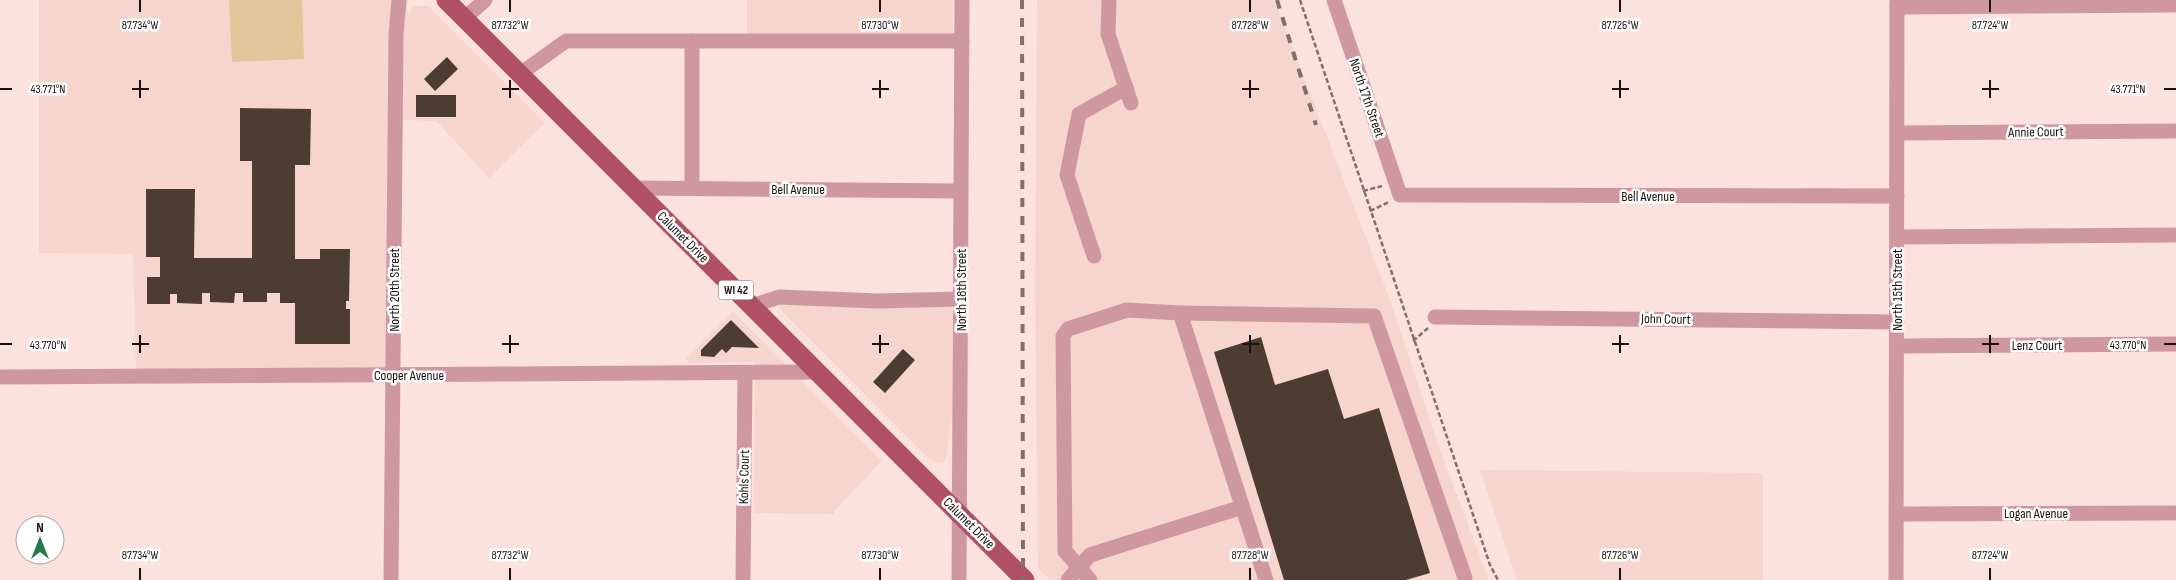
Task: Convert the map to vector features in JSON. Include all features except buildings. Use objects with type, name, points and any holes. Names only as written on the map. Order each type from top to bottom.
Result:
[{"type":"main road","name":"Calumet Drive","points":[[446,0],[1025,580]]},
{"type":"street","name":"North 20th Street","points":[[391,580],[396,35],[399,0]]},
{"type":"street","points":[[465,18],[485,0]]},
{"type":"street","name":"North 18th Street","points":[[959,580],[962,0]]},
{"type":"street","points":[[1109,0],[1108,34],[1131,103]]},
{"type":"street","name":"North 17th Street","points":[[1334,0],[1397,188]]},
{"type":"street","points":[[1897,4],[2176,5]]},
{"type":"street","name":"North 15th Street","points":[[1896,580],[1897,4]]},
{"type":"street","points":[[520,74],[566,41],[962,41]]},
{"type":"street","points":[[692,41],[692,188]]},
{"type":"street","points":[[1094,256],[1067,175],[1079,114],[1126,88]]},
{"type":"street","name":"Annie Court","points":[[1897,134],[2176,130]]},
{"type":"street","name":"Bell Avenue","points":[[635,188],[961,191]]},
{"type":"street","name":"Bell Avenue","points":[[1397,188],[1897,196]]},
{"type":"street","points":[[1897,237],[2176,235]]},
{"type":"street","points":[[752,306],[779,297],[877,301],[960,299]]},
{"type":"street","points":[[1090,580],[1065,552],[1064,332],[1068,328],[1127,310],[1180,313],[1374,316],[1464,579]]},
{"type":"street","points":[[1180,313],[1266,580]]},
{"type":"street","name":"John Court","points":[[1435,316],[1897,322]]},
{"type":"street","name":"Lenz Court","points":[[1897,346],[2176,344]]},
{"type":"street","name":"Cooper Avenue","points":[[0,377],[819,372]]},
{"type":"street","name":"Kohls Court","points":[[743,580],[745,373]]},
{"type":"street","points":[[1068,580],[1090,555],[1242,507]]},
{"type":"street","name":"Logan Avenue","points":[[1896,514],[2176,513]]},
{"type":"path","points":[[1300,0],[1490,566],[1498,580]]},
{"type":"path","points":[[1363,191],[1397,188]]},
{"type":"path","points":[[1370,211],[1397,188]]},
{"type":"shaded area","points":[[39,0],[408,0],[407,14],[414,6],[428,6],[545,123],[489,178],[436,121],[403,120],[393,375],[136,376],[133,254],[39,253]]},
{"type":"shaded area","points":[[229,0],[302,0],[304,59],[232,62]]},
{"type":"shaded area","points":[[747,0],[953,0],[953,36],[747,34]]},
{"type":"shaded area","points":[[1037,0],[1274,0],[1389,297],[1440,450],[1489,580],[1050,580],[1038,568],[1035,291]]},
{"type":"shaded area","points":[[783,302],[952,303],[952,410],[945,461],[939,463],[928,458],[778,307]]},
{"type":"shaded area","points":[[733,311],[882,461],[834,511],[834,514],[754,513],[755,362],[689,363],[686,358]]},
{"type":"shaded area","points":[[1480,470],[1763,473],[1763,580],[1517,580]]},
{"type":"railway","points":[[1022,0],[1023,580]]},
{"type":"railway","points":[[1277,0],[1316,125]]}]
